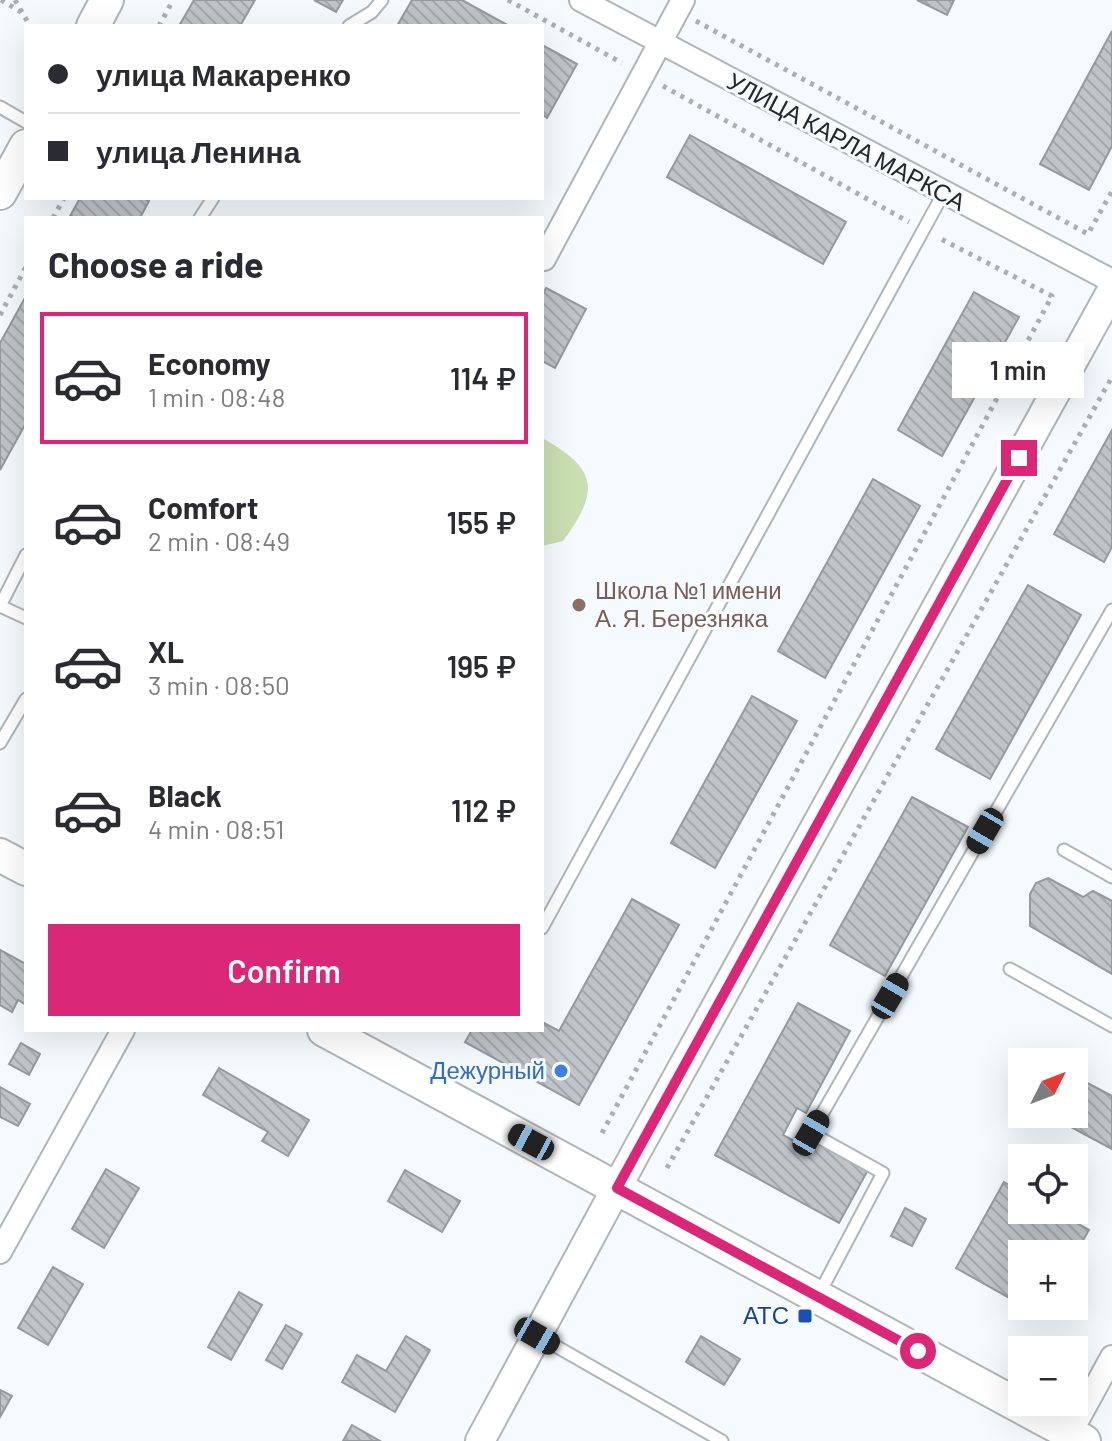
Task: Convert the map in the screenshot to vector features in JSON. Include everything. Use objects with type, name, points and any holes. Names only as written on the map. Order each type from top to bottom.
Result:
[{"type":"main road","points":[[94,24],[107,0]]},
{"type":"main road","points":[[0,193],[24,150]]},
{"type":"main road","points":[[0,855],[24,868]]},
{"type":"main road","points":[[328,1032],[1073,1438]]},
{"type":"street","name":"УЛИЦА КАРЛА МАРКСА","points":[[581,0],[1112,281]]},
{"type":"street","points":[[544,259],[680,5]]},
{"type":"street","points":[[480,1441],[1112,290]]},
{"type":"street","points":[[0,1252],[122,1032]]},
{"type":"street","points":[[1073,1438],[1112,1357]]},
{"type":"lane","points":[[352,24],[372,12],[382,0]]},
{"type":"lane","points":[[0,107],[24,121]]},
{"type":"lane","points":[[544,924],[943,194]]},
{"type":"lane","points":[[24,559],[0,606],[24,617]]},
{"type":"lane","points":[[818,1297],[883,1173],[811,1133],[1112,610]]},
{"type":"lane","points":[[0,743],[24,702]]},
{"type":"lane","points":[[1064,850],[1112,877]]},
{"type":"lane","points":[[1010,969],[1112,1026]]},
{"type":"lane","points":[[537,1336],[722,1441]]},
{"type":"path","points":[[1,0],[22,13]]},
{"type":"path","points":[[15,0],[29,24]]},
{"type":"path","points":[[160,24],[173,0]]},
{"type":"path","points":[[508,0],[924,230],[1052,296],[602,1133]]},
{"type":"path","points":[[680,5],[1088,234],[1112,191]]},
{"type":"path","points":[[0,315],[24,271]]},
{"type":"path","points":[[667,1168],[1112,377]]},
{"type":"green space","points":[[544,439],[574,460],[587,482],[583,508],[563,541],[544,546]]},
{"type":"building","points":[[194,0],[255,0],[241,24],[180,24]]},
{"type":"building","points":[[314,0],[343,0],[336,12]]},
{"type":"building","points":[[412,0],[462,0],[505,24],[398,24]]},
{"type":"building","points":[[917,0],[954,0],[947,15]]},
{"type":"building","points":[[1112,31],[1112,146],[1089,190],[1040,164]]},
{"type":"building","points":[[544,46],[577,64],[547,118],[544,116]]},
{"type":"building","points":[[690,135],[846,222],[823,264],[667,177]]},
{"type":"building","points":[[79,200],[149,201],[141,216],[70,216]]},
{"type":"building","points":[[546,288],[586,309],[555,368],[544,362]]},
{"type":"building","points":[[974,292],[1019,317],[942,456],[898,430]]},
{"type":"building","points":[[24,300],[24,427],[0,470],[0,343]]},
{"type":"building","points":[[1112,430],[1112,547],[1104,562],[1054,534]]},
{"type":"building","points":[[873,479],[920,506],[825,678],[778,651]]},
{"type":"building","points":[[1028,585],[1081,615],[990,779],[936,749]]},
{"type":"building","points":[[752,696],[797,721],[715,868],[671,843]]},
{"type":"building","points":[[912,797],[968,827],[885,976],[830,945]]},
{"type":"building","points":[[1048,878],[1083,897],[1093,891],[1112,901],[1112,974],[1030,926],[1030,894],[1036,883]]},
{"type":"building","points":[[632,899],[679,925],[579,1105],[465,1042],[471,1032],[544,1032],[544,1023],[559,1031]]},
{"type":"building","points":[[0,950],[24,963],[24,1004],[18,1000],[12,1012],[0,1005]]},
{"type":"building","points":[[798,1003],[850,1031],[806,1113],[797,1108],[783,1135],[811,1150],[816,1142],[868,1170],[839,1223],[715,1155]]},
{"type":"building","points":[[21,1043],[40,1054],[29,1075],[9,1064]]},
{"type":"building","points":[[219,1068],[309,1120],[288,1156],[262,1141],[268,1132],[203,1095]]},
{"type":"building","points":[[1088,1083],[1112,1096],[1112,1149],[1073,1128],[1088,1128]]},
{"type":"building","points":[[0,1087],[30,1104],[18,1126],[0,1117]]},
{"type":"building","points":[[106,1169],[139,1188],[104,1248],[72,1229]]},
{"type":"building","points":[[405,1170],[460,1201],[442,1232],[388,1201]]},
{"type":"building","points":[[1004,1182],[1008,1184],[1008,1224],[1078,1224],[1089,1230],[1083,1240],[1008,1240],[1008,1297],[956,1268]]},
{"type":"building","points":[[905,1208],[926,1219],[912,1246],[891,1236]]},
{"type":"building","points":[[53,1267],[83,1284],[48,1345],[18,1328]]},
{"type":"building","points":[[239,1292],[262,1305],[231,1360],[208,1347]]},
{"type":"building","points":[[286,1325],[302,1334],[282,1369],[266,1360]]},
{"type":"building","points":[[406,1336],[430,1350],[395,1412],[342,1382],[357,1355],[386,1371]]},
{"type":"building","points":[[701,1336],[740,1359],[724,1385],[686,1362]]},
{"type":"building","points":[[0,1390],[12,1396],[0,1417]]},
{"type":"building","points":[[352,1425],[380,1441],[343,1441]]},
{"type":"place","name":"Школа №1 имени А. Я. Березняка","points":[[579,605]]},
{"type":"place","name":"Дежурный","points":[[561,1071]]},
{"type":"place","name":"АТС","points":[[805,1316]]},
{"type":"route","points":[[918,1351],[617,1188],[1019,458]]}]
